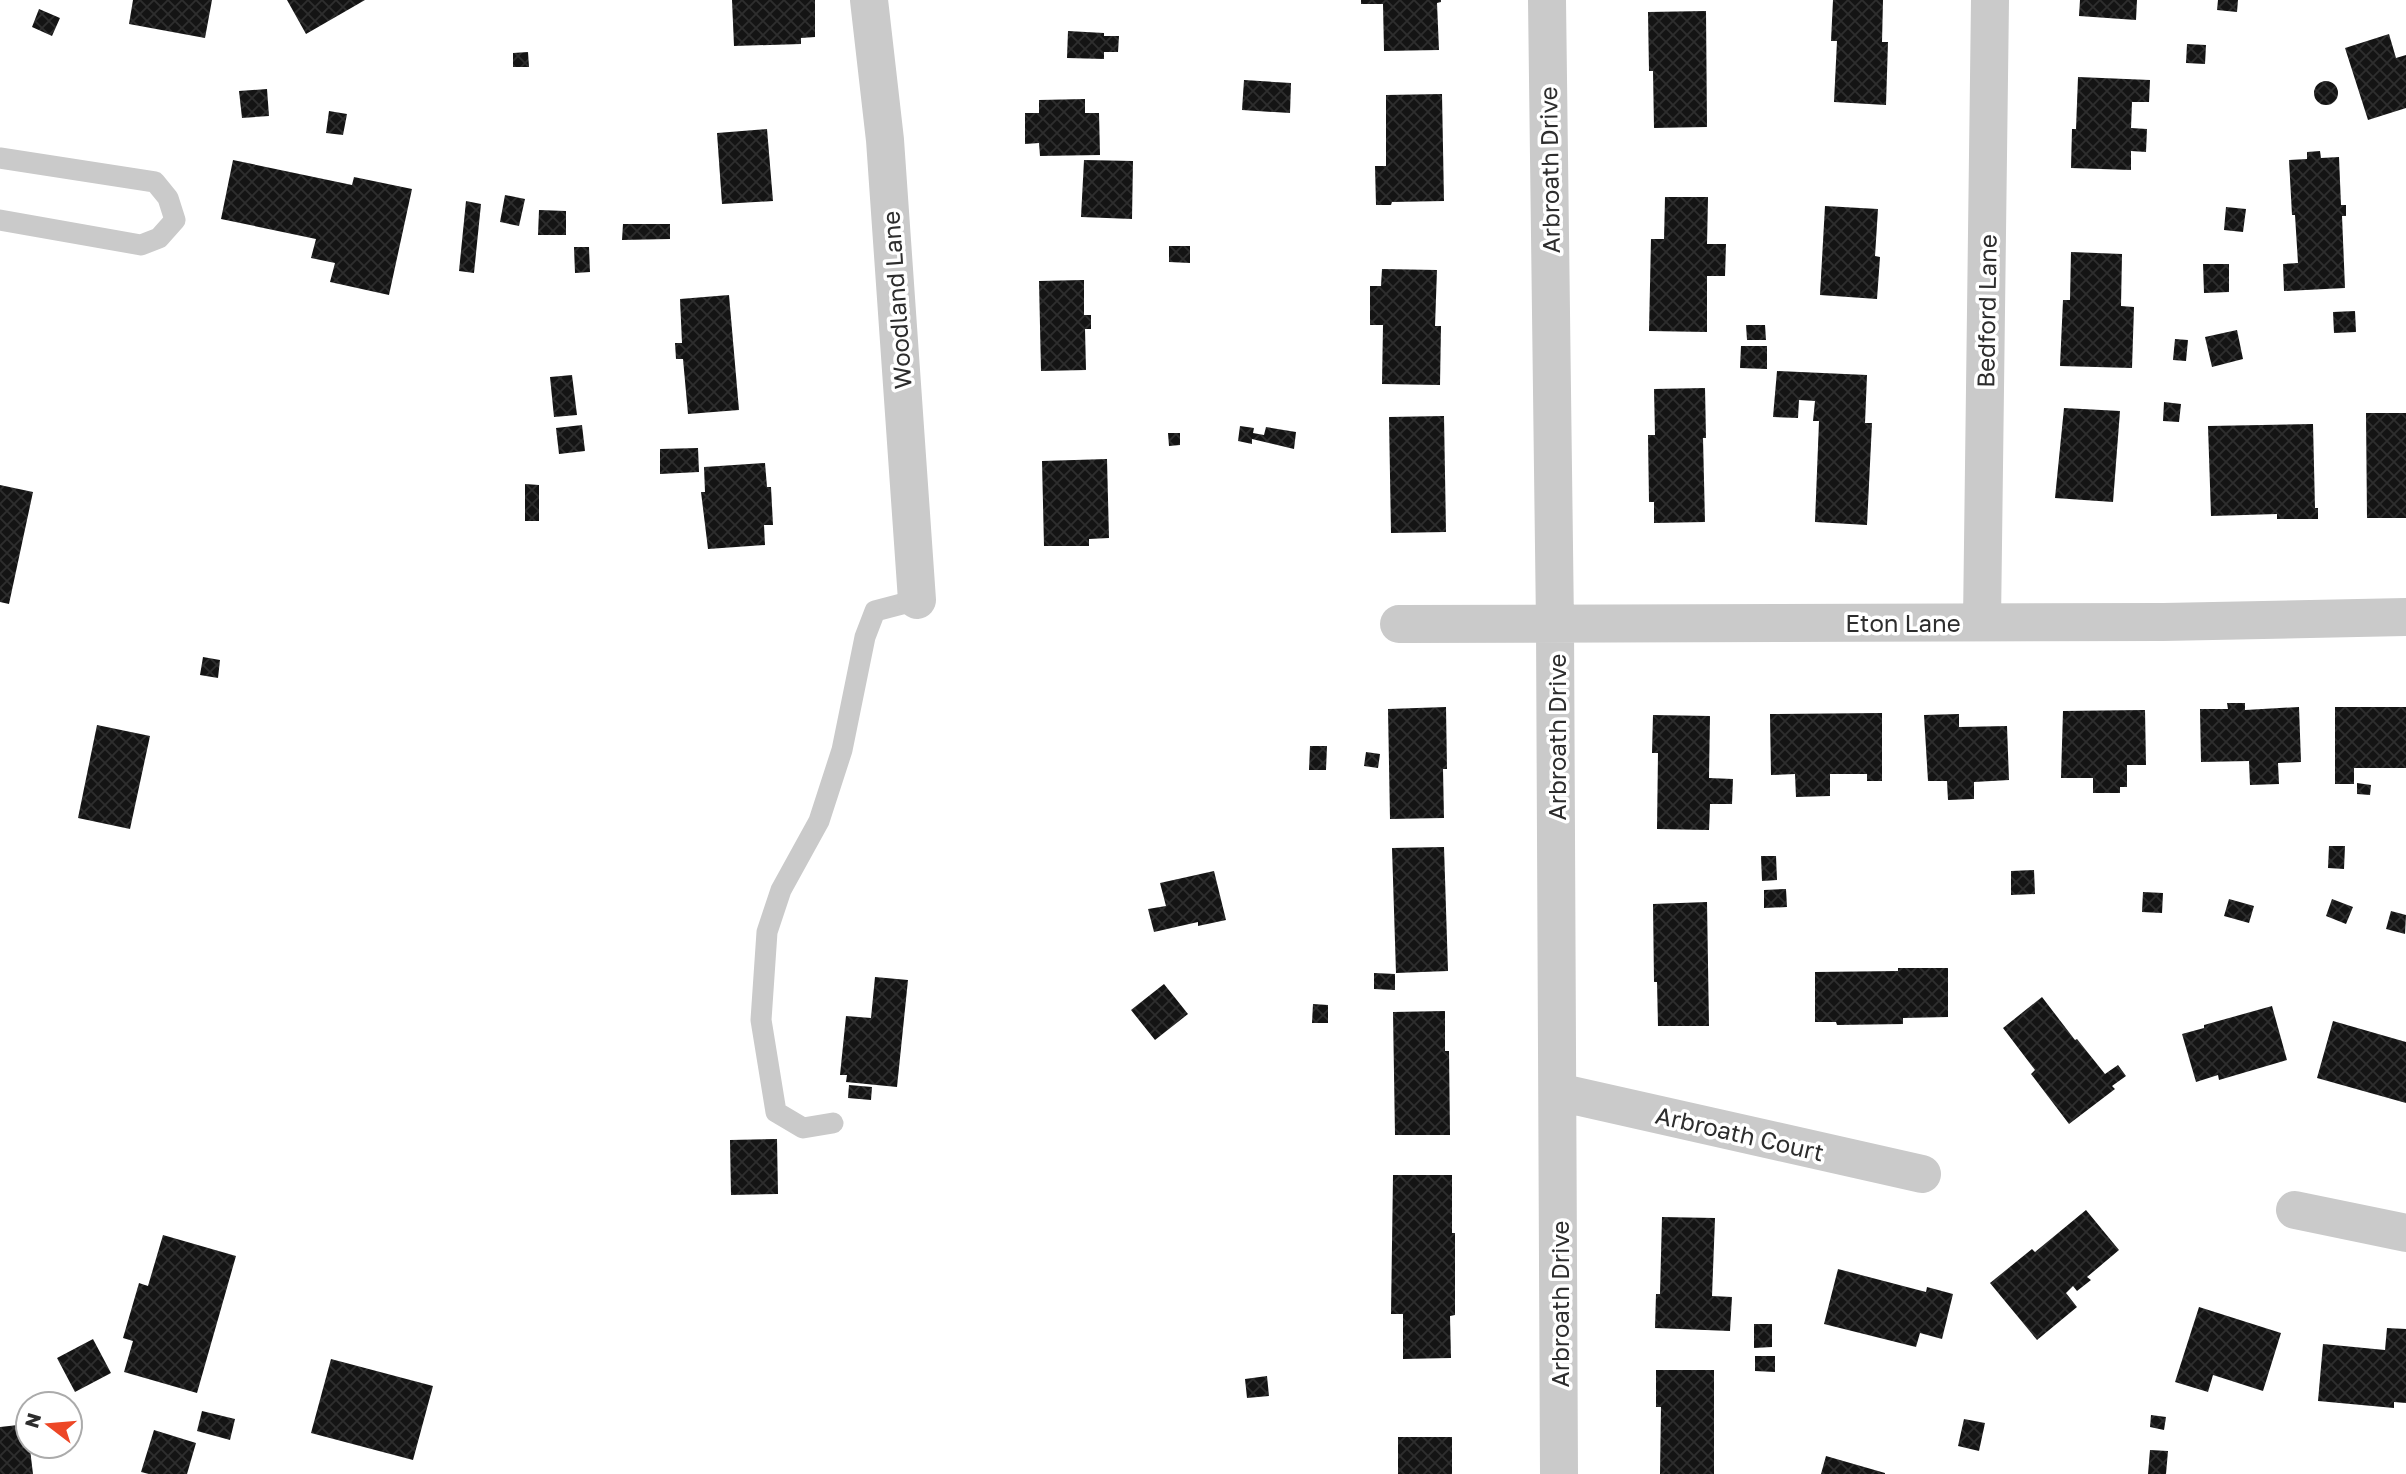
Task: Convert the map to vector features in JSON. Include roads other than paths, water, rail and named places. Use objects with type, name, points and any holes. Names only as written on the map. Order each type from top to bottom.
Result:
[{"type":"street","name":"Woodland Lane","points":[[869,0],[885,140],[917,600]]},
{"type":"street","name":"Arbroath Drive","points":[[1547,0],[1555,625],[1559,1474]]},
{"type":"street","name":"Bedford Lane","points":[[1982,622],[1990,0]]},
{"type":"street","name":"Eton Lane","points":[[1399,624],[2163,622],[2406,617]]},
{"type":"street","name":"Arbroath Court","points":[[1558,1091],[1922,1174]]},
{"type":"street","points":[[2295,1210],[2406,1233]]},
{"type":"lane","points":[[0,158],[156,182],[168,198],[175,220],[159,238],[141,245],[0,220]]},
{"type":"lane","points":[[833,1123],[803,1128],[776,1112],[761,1020],[767,932],[781,890],[819,821],[842,750],[865,638],[875,611],[917,600]]}]
